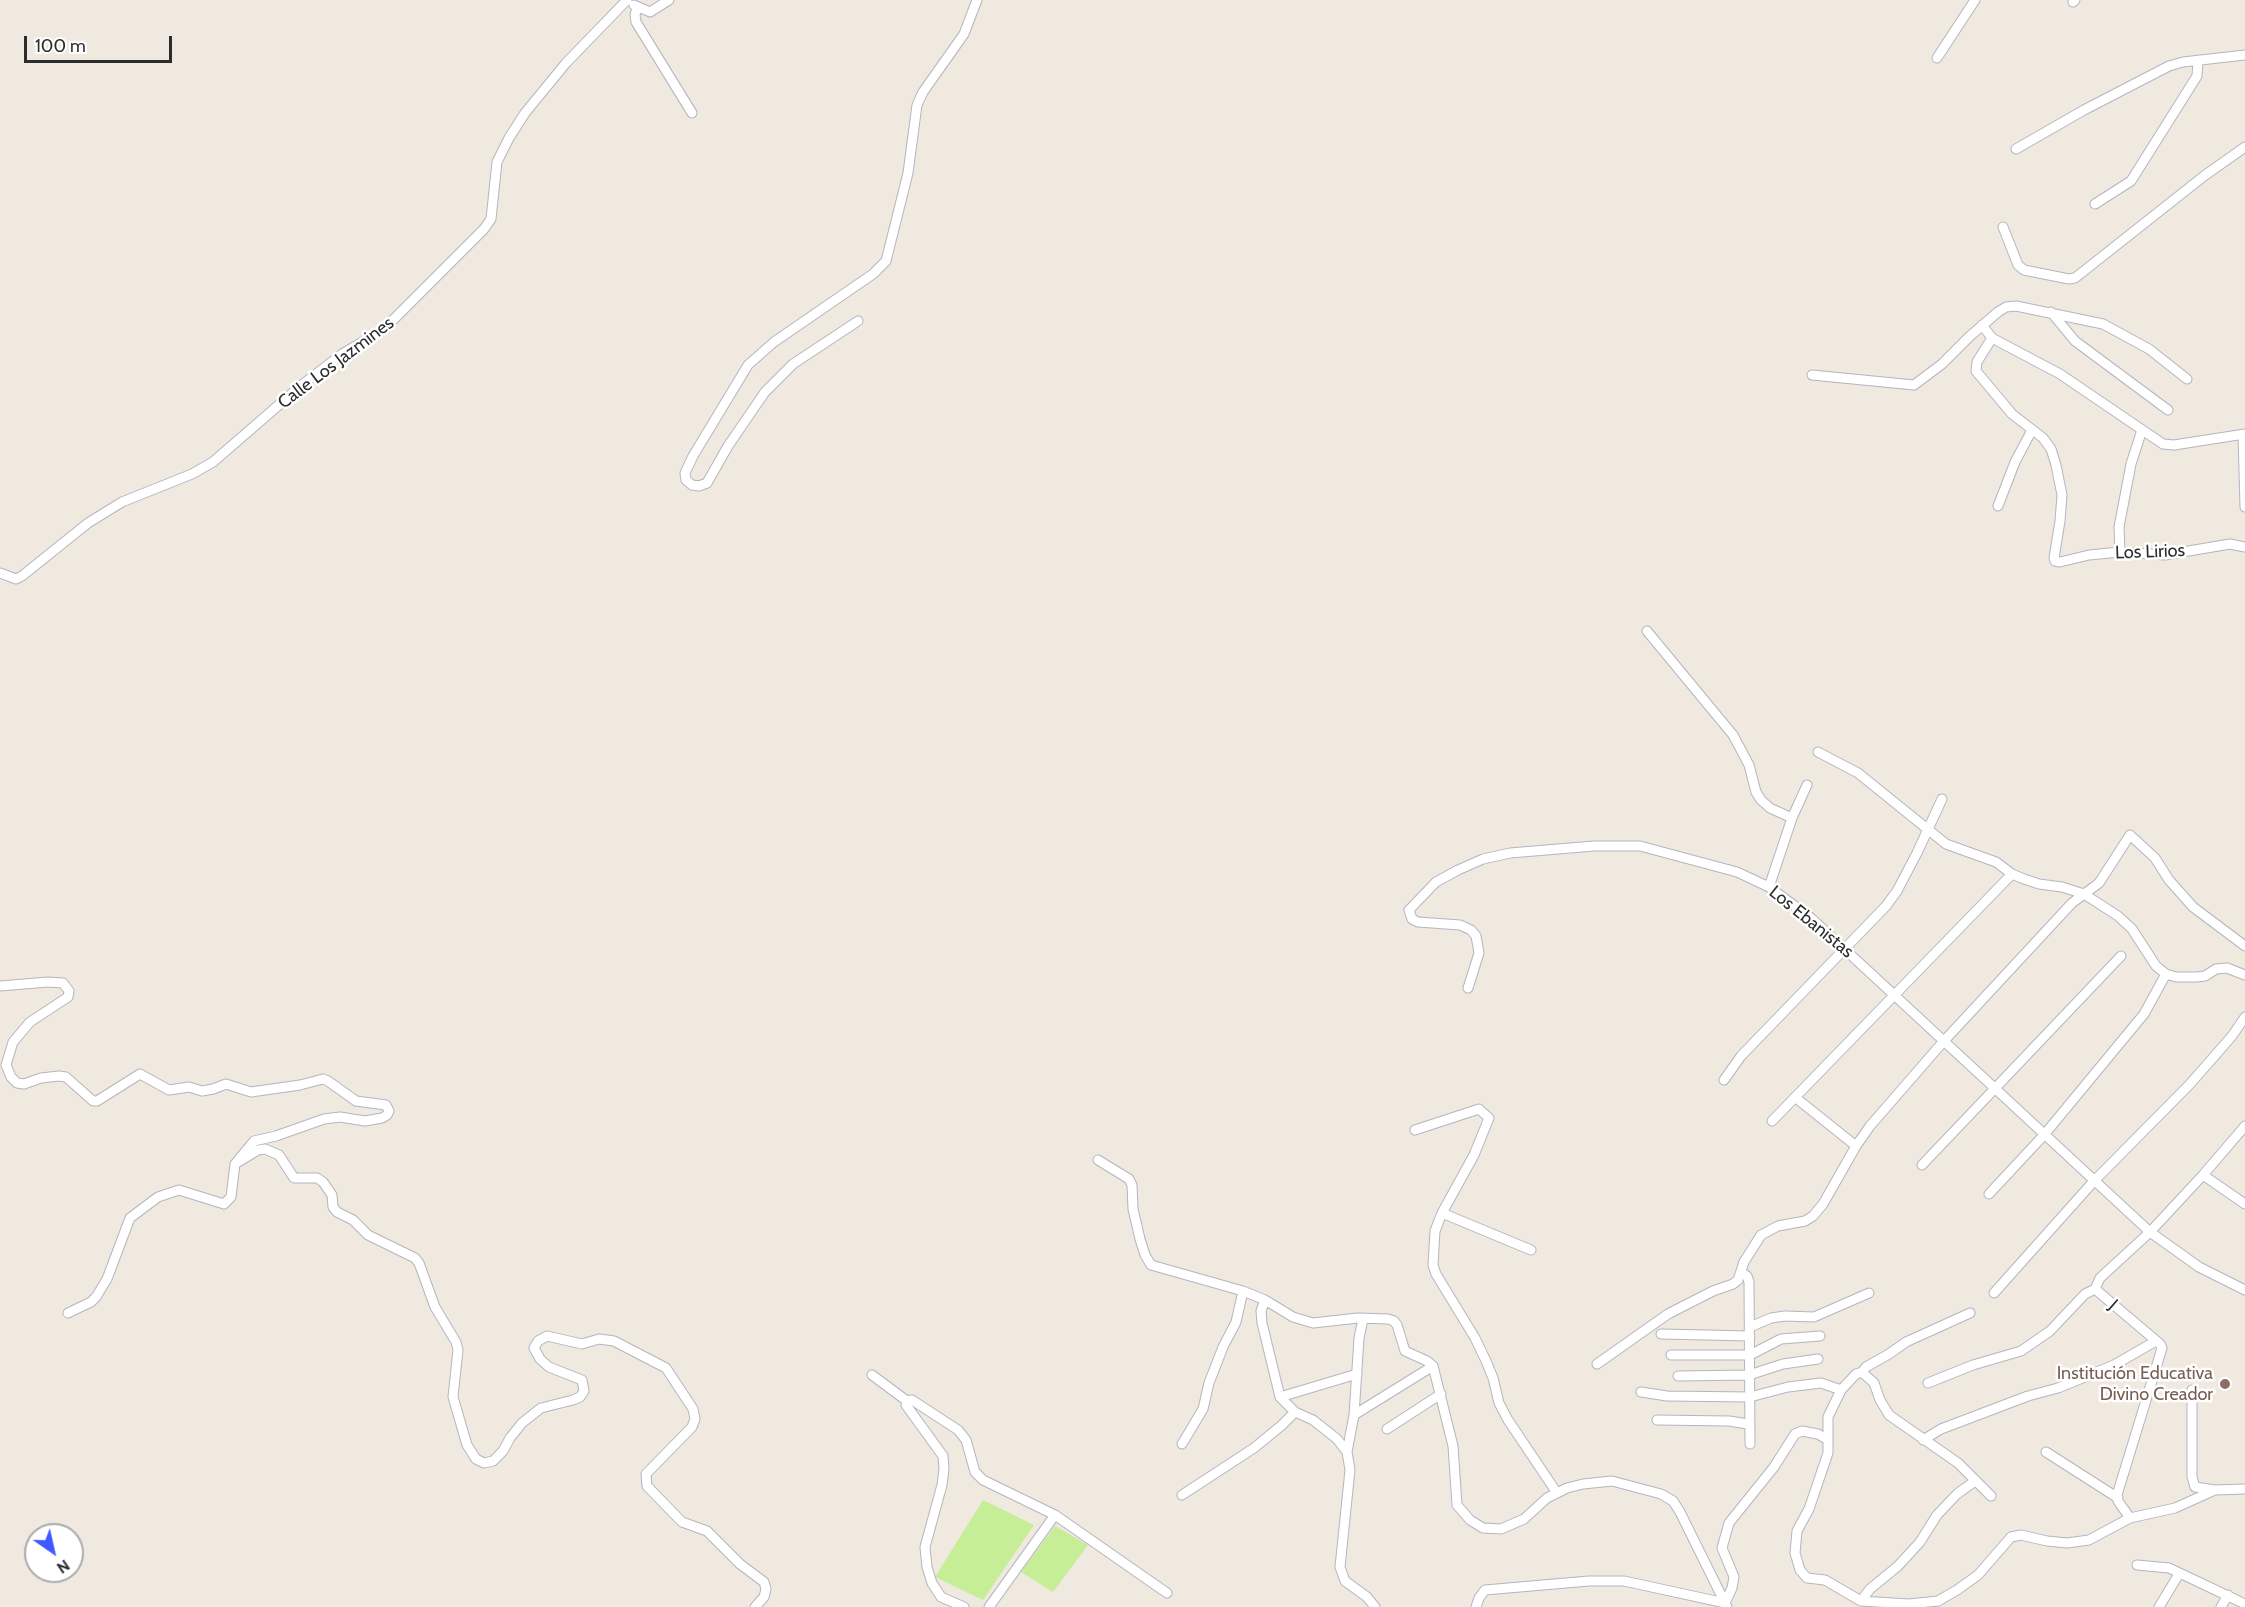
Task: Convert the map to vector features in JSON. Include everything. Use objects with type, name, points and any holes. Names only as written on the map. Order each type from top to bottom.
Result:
[{"type":"street","points":[[627,0],[637,8],[650,12],[669,0]]},
{"type":"street","name":"Calle Los Jazmines","points":[[0,573],[16,579],[22,576],[88,523],[122,502],[192,474],[213,462],[303,384],[342,354],[384,329],[484,229],[491,219],[497,162],[509,138],[525,113],[566,63],[627,0]]},
{"type":"street","points":[[858,321],[793,364],[765,392],[728,446],[707,483],[699,486],[692,485],[686,480],[686,473],[693,456],[748,365],[774,342],[873,274],[885,261],[908,173],[917,105],[923,92],[964,34],[977,0]]},
{"type":"street","points":[[1937,58],[1976,0]]},
{"type":"street","points":[[637,8],[636,22],[692,113]]},
{"type":"street","points":[[2016,149],[2084,110],[2169,66],[2183,62],[2245,55]]},
{"type":"street","points":[[2095,204],[2131,181],[2197,76],[2198,61]]},
{"type":"street","points":[[2003,227],[2018,265],[2024,270],[2069,279],[2075,278],[2204,176],[2245,147]]},
{"type":"street","points":[[1812,375],[1914,385],[1942,364],[1982,325],[2006,307],[2016,306],[2103,324],[2149,349],[2187,379]]},
{"type":"street","points":[[2051,312],[2075,341],[2168,410]]},
{"type":"street","points":[[1982,325],[1992,338],[2060,374],[2163,444],[2174,445],[2244,435],[2245,507]]},
{"type":"street","points":[[1992,338],[1977,362],[1976,370],[2012,414],[2032,430],[2015,462],[1998,506]]},
{"type":"street","name":"Los Lirios","points":[[2032,430],[2043,438],[2051,449],[2062,495],[2055,561],[2120,552],[2165,555],[2230,544],[2245,547]]},
{"type":"street","points":[[2120,552],[2119,527],[2131,464],[2142,430]]},
{"type":"street","points":[[1647,632],[1733,735],[1749,765],[1756,792],[1761,800],[1770,808],[1792,818]]},
{"type":"street","points":[[1818,752],[1858,773],[1946,844],[1996,862],[2012,874],[2039,884],[2062,887],[2084,894],[2118,916],[2132,930],[2156,966],[2166,974],[2176,977],[2196,977],[2205,976],[2216,969],[2227,968],[2245,975]]},
{"type":"street","points":[[1769,887],[1792,818],[1807,785]]},
{"type":"street","points":[[1724,1080],[1741,1056],[1886,906],[1897,891],[1942,799]]},
{"type":"street","points":[[1597,1364],[1668,1314],[1713,1291],[1733,1284],[1742,1273],[1744,1262],[1761,1235],[1778,1226],[1805,1221],[1813,1216],[1823,1204],[1856,1146],[1943,1042],[2072,903],[2103,878],[2130,835],[2155,858],[2169,880],[2193,907],[2245,946]]},
{"type":"street","name":"Los Ebanistas","points":[[1468,988],[1479,952],[1476,936],[1471,930],[1460,925],[1418,922],[1412,919],[1409,910],[1436,882],[1483,859],[1510,853],[1594,846],[1640,846],[1737,872],[1769,887],[1811,918],[2150,1232],[2199,1267],[2245,1290]]},
{"type":"street","points":[[1772,1121],[2012,874]]},
{"type":"street","points":[[1922,1165],[2121,956]]},
{"type":"street","points":[[1989,1194],[2044,1135],[2144,1014],[2166,974]]},
{"type":"street","points":[[0,986],[48,982],[63,984],[69,991],[68,997],[30,1022],[13,1042],[6,1065],[11,1077],[17,1083],[24,1084],[40,1078],[66,1077],[93,1101],[98,1101],[140,1074],[169,1090],[189,1088],[202,1091],[226,1084],[250,1092],[300,1085],[323,1079],[328,1080],[356,1101],[388,1107],[389,1113],[382,1118],[366,1121],[340,1117],[324,1119],[276,1136],[259,1138],[249,1144],[235,1164],[231,1197],[226,1203],[221,1204],[179,1190],[167,1193],[136,1212],[126,1226],[112,1266],[100,1291],[91,1302],[68,1313]]},
{"type":"street","points":[[1994,1293],[2094,1181],[2190,1084],[2232,1036],[2245,1017]]},
{"type":"street","points":[[1796,1098],[1856,1146]]},
{"type":"street","points":[[1415,1130],[1479,1109],[1489,1118],[1474,1155],[1442,1213],[1435,1231],[1433,1265],[1478,1346],[1493,1378],[1499,1404],[1557,1493]]},
{"type":"street","name":"J","points":[[2156,1341],[2095,1289],[2100,1278],[2150,1232],[2245,1126]]},
{"type":"street","points":[[235,1164],[258,1150],[265,1149],[279,1155],[294,1178],[317,1178],[323,1182],[332,1195],[333,1207],[337,1212],[352,1220],[368,1235],[415,1258],[435,1307],[456,1342],[458,1350],[453,1397],[467,1445],[476,1459],[484,1463],[494,1461],[522,1423],[541,1408],[573,1400],[580,1397],[584,1391],[582,1380],[549,1367],[540,1359],[534,1348],[538,1341],[547,1336],[582,1344],[599,1339],[614,1341],[666,1368],[693,1409],[695,1419],[692,1428],[646,1474],[646,1486],[682,1522],[707,1531],[740,1564],[764,1582],[766,1589],[764,1597],[755,1607]]},
{"type":"street","points":[[1098,1160],[1129,1179],[1132,1185],[1133,1209],[1140,1239],[1151,1265],[1243,1291],[1265,1300],[1293,1317],[1313,1323],[1363,1318],[1394,1321],[1406,1351],[1433,1366],[1453,1446],[1457,1504],[1470,1520],[1483,1528],[1501,1529],[1524,1519],[1547,1498],[1557,1493],[1583,1484],[1612,1480],[1661,1494],[1673,1501],[1726,1605]]},
{"type":"street","points":[[2203,1175],[2245,1204]]},
{"type":"street","points":[[1442,1213],[1531,1250]]},
{"type":"street","points":[[1742,1273],[1748,1279],[1750,1444]]},
{"type":"street","points":[[1928,1383],[1974,1365],[2021,1351],[2050,1331],[2085,1294],[2095,1289]]},
{"type":"street","points":[[1182,1444],[1203,1409],[1209,1383],[1236,1322],[1243,1291]]},
{"type":"street","points":[[1661,1334],[1750,1332],[1771,1318],[1814,1317],[1869,1293]]},
{"type":"street","points":[[1265,1300],[1261,1311],[1262,1323],[1280,1397],[1294,1412],[1313,1420],[1337,1439],[1347,1452]]},
{"type":"street","points":[[1970,1313],[1906,1342],[1850,1378],[1841,1390],[1828,1417],[1828,1453],[1821,1478],[1809,1509],[1797,1531],[1795,1553],[1800,1570],[1807,1578],[1825,1580],[1861,1601],[1940,1604],[1978,1575],[2011,1537],[2021,1535],[2067,1543],[2089,1540],[2130,1518],[2175,1508],[2215,1490]]},
{"type":"street","points":[[1363,1318],[1354,1415],[1347,1452],[1350,1470],[1340,1567],[1345,1581],[1367,1597],[1376,1607]]},
{"type":"street","points":[[1671,1355],[1749,1355],[1781,1339],[1820,1336]]},
{"type":"street","points":[[1923,1440],[1941,1429],[2028,1396],[2058,1388],[2114,1365],[2156,1341],[2160,1344],[2162,1352],[2118,1498]]},
{"type":"street","points":[[1678,1376],[1749,1375],[1774,1366],[1818,1359]]},
{"type":"street","points":[[1354,1415],[1433,1366]]},
{"type":"street","points":[[1862,1372],[1874,1383],[1889,1415],[1958,1463],[1991,1496]]},
{"type":"street","points":[[1280,1397],[1356,1374]]},
{"type":"street","points":[[872,1375],[907,1401],[912,1400],[958,1430],[966,1440],[975,1472],[983,1480],[1055,1515],[1167,1593]]},
{"type":"street","points":[[1641,1392],[1667,1396],[1750,1397],[1788,1387],[1821,1383],[1841,1390]]},
{"type":"street","points":[[2192,1390],[2192,1477],[2195,1487],[2245,1490]]},
{"type":"street","points":[[1387,1429],[1441,1394]]},
{"type":"street","points":[[907,1401],[906,1406],[943,1456],[944,1462],[942,1485],[925,1547],[927,1568],[941,1596],[964,1607]]},
{"type":"street","points":[[1182,1495],[1254,1448],[1294,1412]]},
{"type":"street","points":[[1657,1420],[1729,1421],[1748,1424]]},
{"type":"street","points":[[1726,1605],[1734,1577],[1722,1548],[1729,1523],[1774,1467],[1795,1434],[1802,1431],[1818,1434],[1828,1440]]},
{"type":"street","points":[[2046,1452],[2118,1498],[2130,1518]]},
{"type":"street","points":[[1861,1601],[1870,1589],[1898,1566],[1920,1542],[1937,1515],[1975,1481]]},
{"type":"street","points":[[989,1607],[1055,1515]]},
{"type":"street","points":[[2137,1565],[2169,1568],[2245,1604]]},
{"type":"street","points":[[2159,1607],[2179,1574]]},
{"type":"street","points":[[1476,1607],[1485,1590],[1589,1581],[1624,1581],[1726,1605]]},
{"type":"street","points":[[2221,1607],[2228,1595]]},
{"type":"green space","points":[[983,1500],[1034,1525],[983,1600],[935,1577]]},
{"type":"green space","points":[[1055,1526],[1088,1545],[1053,1592],[1021,1572]]},
{"type":"place","name":"Institución Educativa Divino Creador","points":[[2225,1384]]}]
